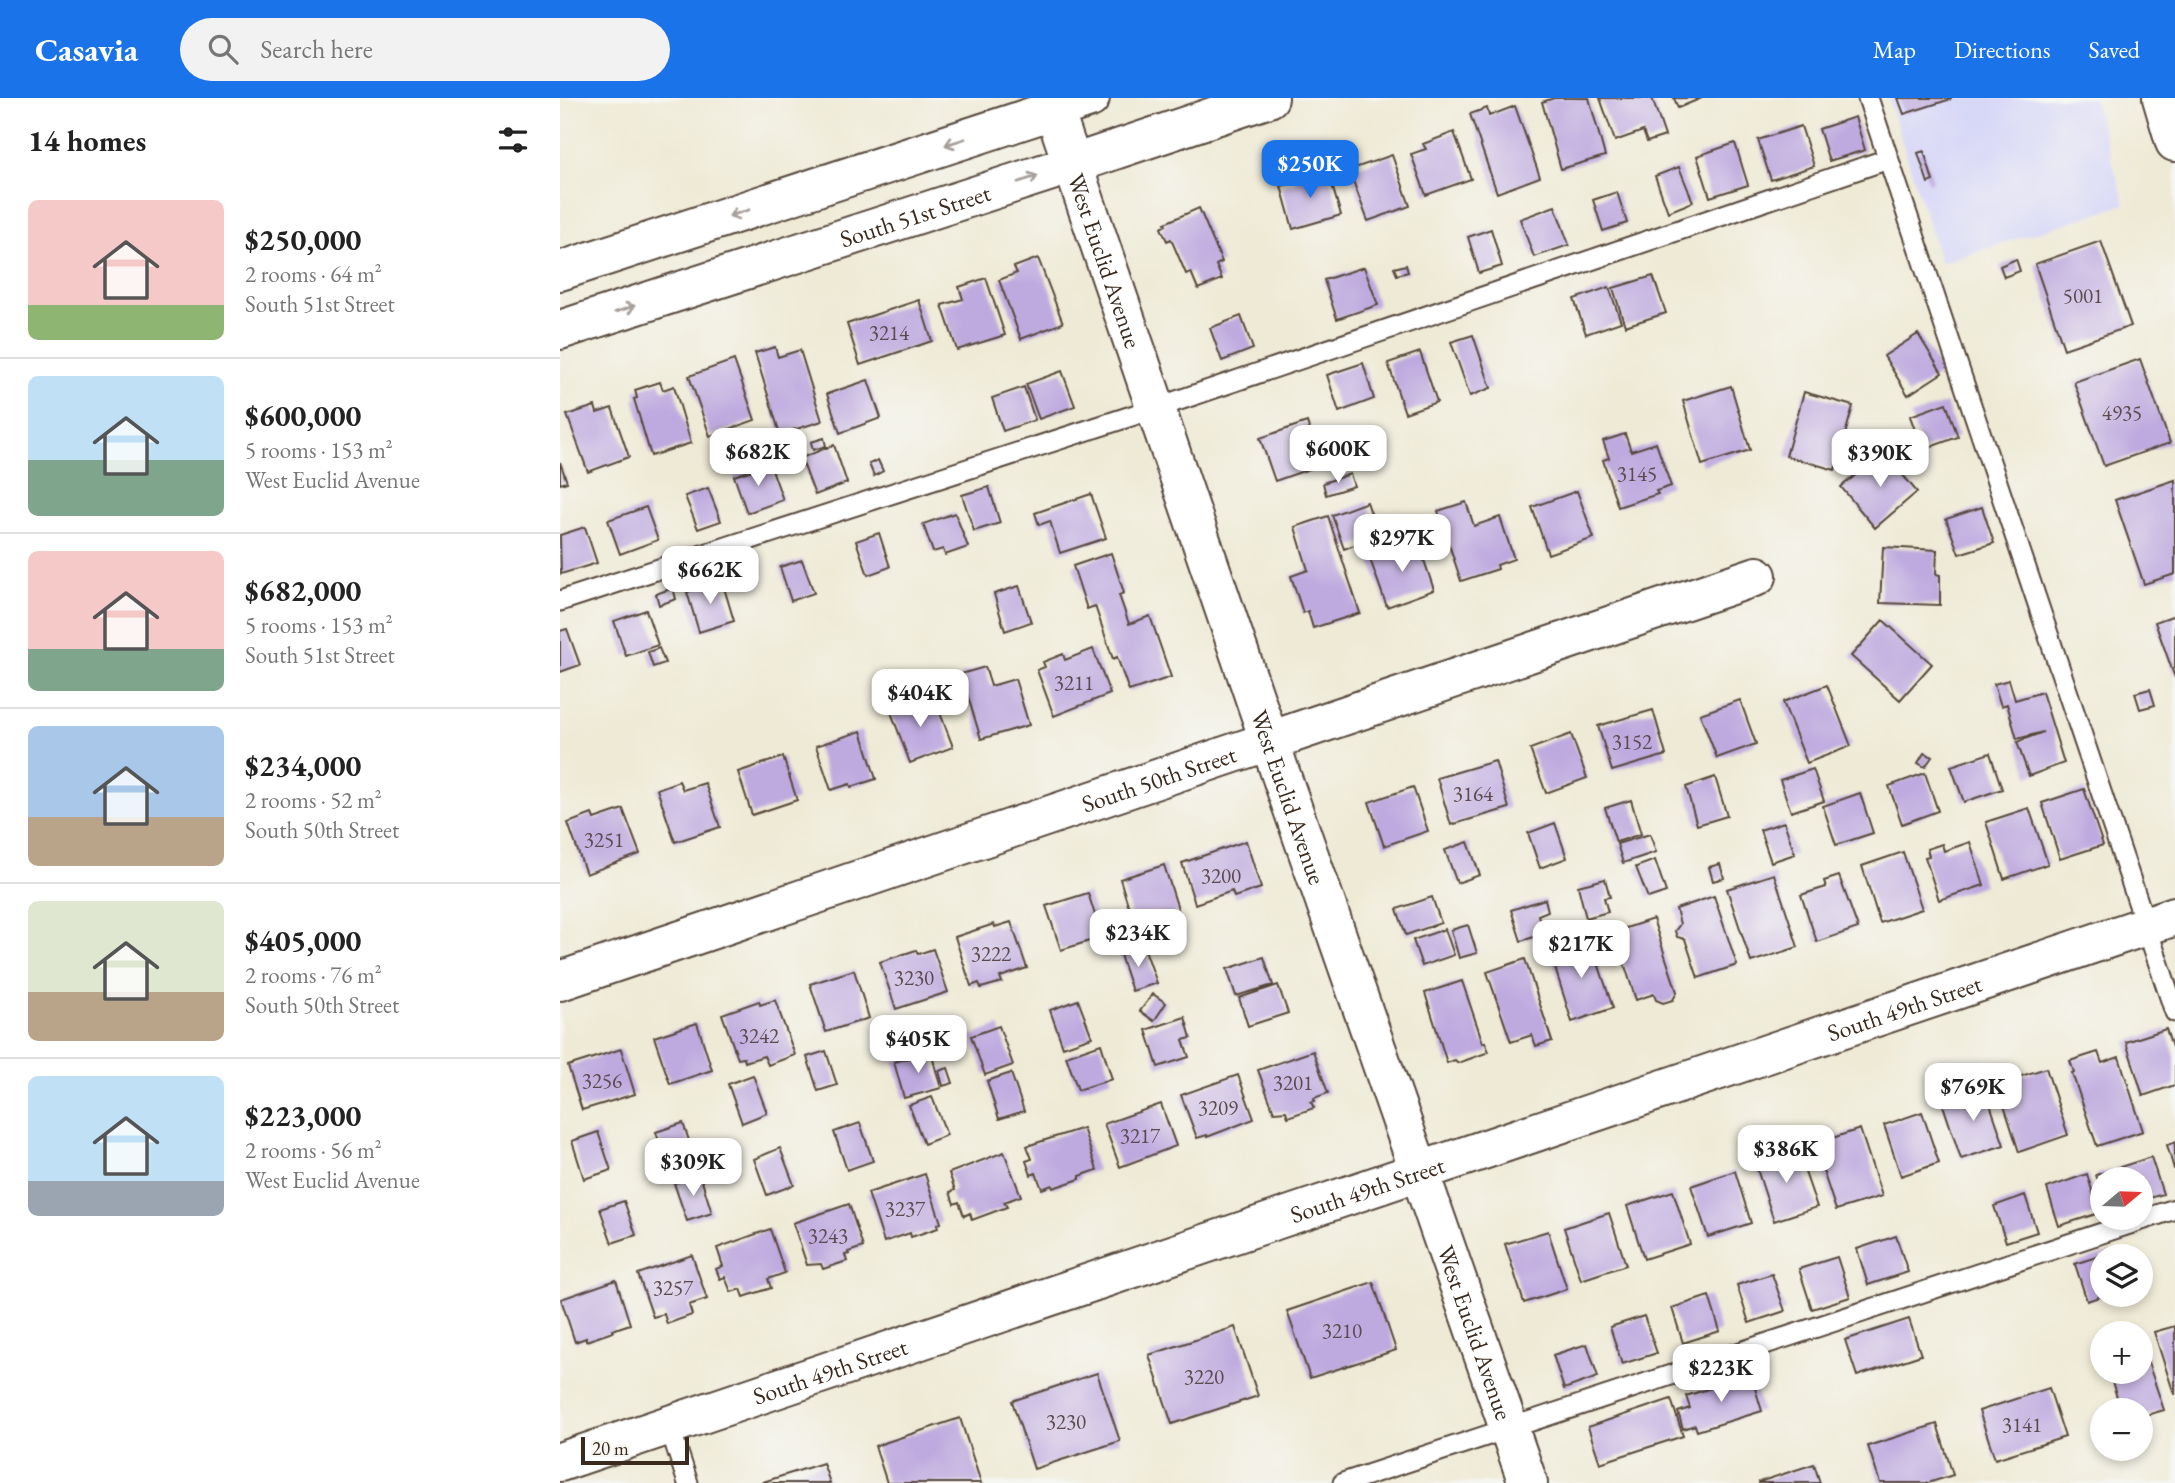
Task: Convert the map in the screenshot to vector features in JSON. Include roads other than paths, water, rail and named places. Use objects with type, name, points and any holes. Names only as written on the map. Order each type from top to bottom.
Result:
[{"type":"street","points":[[560,271],[1050,102],[1090,98]]},
{"type":"street","name":"South 51st Street","points":[[560,330],[1269,98]]},
{"type":"street","points":[[2162,98],[2175,142]]},
{"type":"street","name":"West Euclid Avenue","points":[[1050,102],[1528,1483]]},
{"type":"street","name":"South 50th Street","points":[[560,981],[1757,576]]},
{"type":"street","name":"South 49th Street","points":[[560,1462],[2161,921]]},
{"type":"lane","points":[[1868,98],[2161,921],[2175,1012]]},
{"type":"lane","points":[[560,601],[1156,408],[1888,159]]},
{"type":"lane","points":[[1343,1483],[2175,1209]]},
{"type":"lane","points":[[669,1425],[688,1483]]}]
